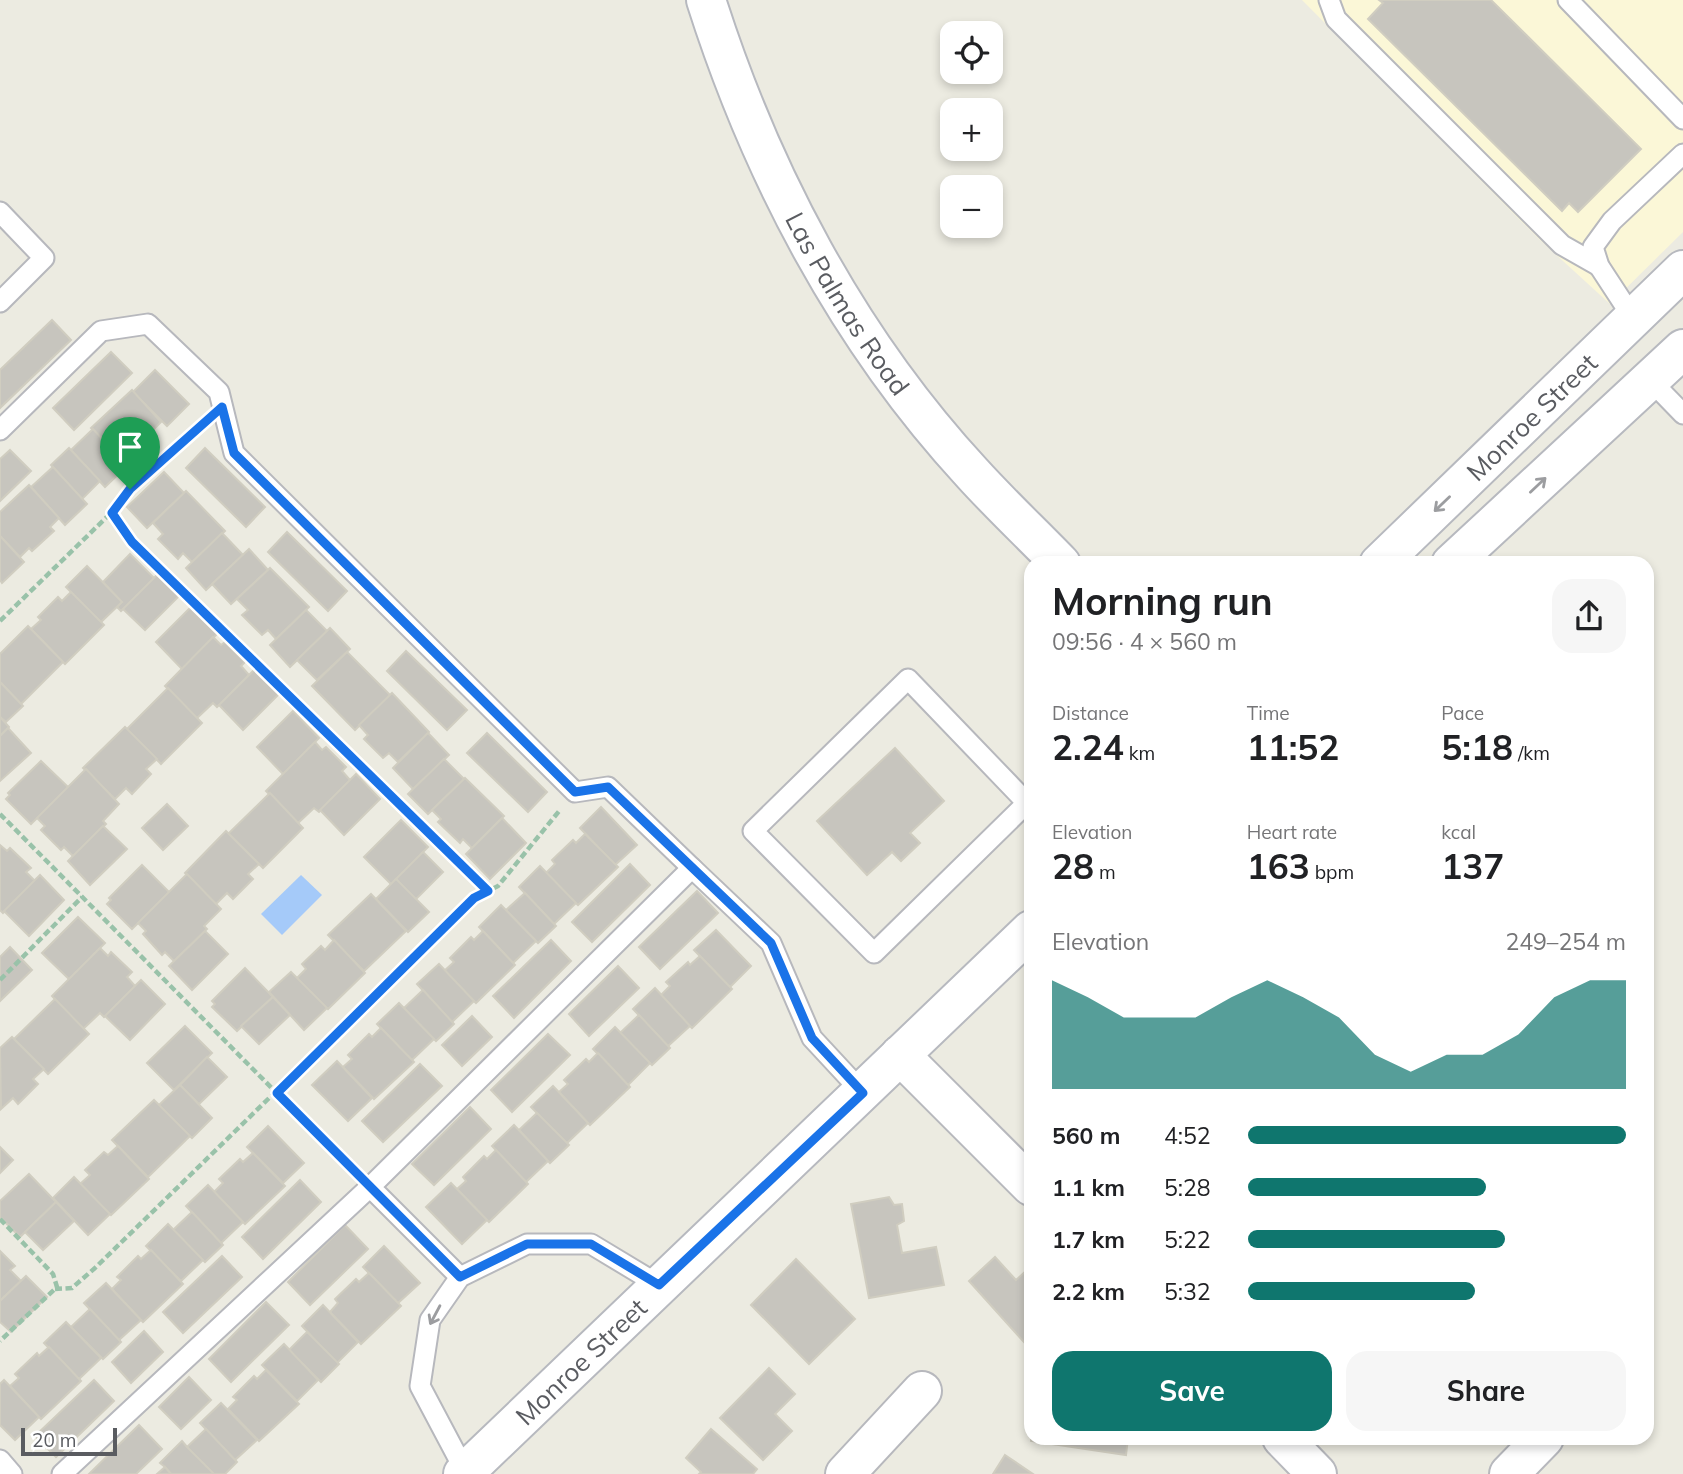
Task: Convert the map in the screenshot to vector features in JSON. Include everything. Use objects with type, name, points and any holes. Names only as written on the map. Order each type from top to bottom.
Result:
[{"type":"main road","name":"Las Palmas Road","points":[[706,0],[740,99],[774,177],[844,303],[925,418],[971,472],[1053,556]]},
{"type":"main road","name":"Monroe Street","points":[[1388,556],[1683,270]]},
{"type":"main road","name":"Monroe Street","points":[[1460,556],[1683,349]]},
{"type":"main road","name":"Monroe Street","points":[[464,1473],[1024,937]]},
{"type":"main road","points":[[900,1055],[1024,1179]]},
{"type":"main road","points":[[845,1474],[922,1391]]},
{"type":"main road","points":[[1289,1445],[1317,1474]]},
{"type":"main road","points":[[1509,1474],[1537,1445]]},
{"type":"lane","points":[[1329,0],[1336,19],[1562,245],[1599,266]]},
{"type":"lane","points":[[1568,0],[1683,119]]},
{"type":"lane","points":[[1633,318],[1599,266],[1593,247],[1612,221],[1683,153]]},
{"type":"lane","points":[[0,212],[44,258],[0,302]]},
{"type":"lane","points":[[0,430],[101,331],[148,324],[219,392],[234,453],[575,792],[608,787],[771,943],[812,1038],[863,1093]]},
{"type":"lane","points":[[1651,381],[1683,414]]},
{"type":"lane","points":[[1024,800],[908,679],[753,831],[874,953],[1024,810]]},
{"type":"lane","points":[[62,1474],[370,1186],[692,868]]},
{"type":"lane","points":[[370,1186],[460,1277]]},
{"type":"lane","points":[[464,1473],[420,1386],[430,1320],[460,1277],[527,1244],[591,1244],[659,1285]]},
{"type":"lane","points":[[0,1461],[12,1474]]},
{"type":"path","points":[[222,407],[130,489],[112,513],[117,524],[132,542],[488,891]]},
{"type":"path","points":[[0,621],[115,510]]},
{"type":"path","points":[[55,1289],[72,1288],[95,1269],[474,898],[498,886],[575,792]]},
{"type":"path","points":[[0,814],[370,1186]]},
{"type":"path","points":[[0,980],[82,897]]},
{"type":"path","points":[[0,1219],[53,1274],[57,1287],[0,1341]]},
{"type":"shaded area","points":[[1302,0],[1683,0],[1683,232],[1610,304],[1539,239]]},
{"type":"water","points":[[301,875],[322,895],[282,935],[261,914]]},
{"type":"building","points":[[1379,0],[1491,0],[1641,149],[1578,212],[1569,203],[1562,211],[1368,19],[1383,3]]},
{"type":"building","points":[[52,320],[71,340],[0,408],[0,370]]},
{"type":"building","points":[[111,352],[132,373],[74,430],[53,408]]},
{"type":"building","points":[[155,370],[189,404],[167,426],[133,392]]},
{"type":"building","points":[[132,390],[161,422],[151,432],[154,438],[135,455],[131,451],[122,460],[91,428]]},
{"type":"building","points":[[93,429],[127,466],[105,487],[71,450]]},
{"type":"building","points":[[69,448],[100,481],[82,499],[51,465]]},
{"type":"building","points":[[205,448],[265,507],[246,527],[186,468]]},
{"type":"building","points":[[10,450],[31,471],[0,501],[0,459]]},
{"type":"building","points":[[53,467],[87,504],[65,525],[31,487]]},
{"type":"building","points":[[164,472],[184,493],[147,528],[127,507]]},
{"type":"building","points":[[29,485],[59,518],[50,527],[54,531],[32,551],[29,548],[20,557],[0,536],[0,512]]},
{"type":"building","points":[[186,491],[225,531],[192,562],[183,553],[178,559],[158,539],[163,534],[153,523]]},
{"type":"building","points":[[287,532],[347,591],[328,611],[268,552]]},
{"type":"building","points":[[222,533],[243,555],[206,590],[186,568]]},
{"type":"building","points":[[0,536],[24,562],[2,583],[0,580]]},
{"type":"building","points":[[249,549],[268,570],[231,604],[212,584]]},
{"type":"building","points":[[130,554],[154,578],[121,611],[117,607],[122,602],[103,582]]},
{"type":"building","points":[[87,566],[122,602],[101,622],[66,587]]},
{"type":"building","points":[[270,568],[309,607],[276,639],[268,630],[262,635],[242,615],[248,610],[237,599]]},
{"type":"building","points":[[159,573],[180,595],[145,630],[123,609]]},
{"type":"building","points":[[71,592],[104,625],[65,664],[31,629],[41,620],[38,617],[58,597],[62,601]]},
{"type":"building","points":[[192,606],[218,633],[182,669],[156,642]]},
{"type":"building","points":[[306,610],[327,631],[290,667],[270,645]]},
{"type":"building","points":[[28,626],[63,662],[21,704],[0,682],[0,654]]},
{"type":"building","points":[[330,628],[350,649],[317,680],[297,660]]},
{"type":"building","points":[[213,637],[221,645],[225,642],[245,662],[241,666],[249,675],[217,707],[213,703],[197,718],[165,686]]},
{"type":"building","points":[[406,651],[467,710],[447,730],[387,671]]},
{"type":"building","points":[[347,652],[390,695],[355,730],[312,686]]},
{"type":"building","points":[[255,669],[279,694],[243,730],[219,705]]},
{"type":"building","points":[[0,682],[23,706],[6,722],[0,717]]},
{"type":"building","points":[[168,688],[202,723],[161,764],[127,729]]},
{"type":"building","points":[[392,693],[429,732],[398,762],[389,753],[383,758],[364,739],[368,735],[359,725]]},
{"type":"building","points":[[293,711],[319,738],[283,774],[257,747]]},
{"type":"building","points":[[0,717],[9,727],[0,736]]},
{"type":"building","points":[[125,727],[157,759],[146,769],[151,774],[132,794],[126,788],[115,799],[83,768]]},
{"type":"building","points":[[8,728],[31,753],[0,781],[0,736]]},
{"type":"building","points":[[428,733],[449,755],[413,789],[393,768]]},
{"type":"building","points":[[487,733],[547,792],[528,812],[467,753]]},
{"type":"building","points":[[315,742],[322,750],[326,747],[346,767],[342,771],[350,780],[319,812],[314,808],[298,823],[266,791]]},
{"type":"building","points":[[895,748],[944,801],[910,833],[920,843],[901,861],[892,852],[867,875],[817,821]]},
{"type":"building","points":[[444,759],[464,779],[428,814],[408,794]]},
{"type":"building","points":[[41,761],[68,787],[31,824],[6,799],[10,795],[8,793]]},
{"type":"building","points":[[86,769],[119,804],[103,821],[106,824],[73,856],[64,847],[61,850],[41,830],[45,826],[37,818]]},
{"type":"building","points":[[356,774],[380,799],[344,835],[320,810]]},
{"type":"building","points":[[465,778],[504,816],[472,848],[463,839],[460,843],[438,822],[441,819],[432,810]]},
{"type":"building","points":[[270,793],[303,828],[263,868],[228,834]]},
{"type":"building","points":[[167,804],[188,826],[163,850],[142,828]]},
{"type":"building","points":[[601,807],[637,845],[615,865],[580,828]]},
{"type":"building","points":[[502,818],[526,843],[490,879],[466,854]]},
{"type":"building","points":[[401,820],[428,847],[391,884],[364,857]]},
{"type":"building","points":[[103,826],[127,849],[90,885],[68,861]]},
{"type":"building","points":[[226,831],[259,864],[248,874],[253,879],[233,899],[227,893],[216,904],[185,873]]},
{"type":"building","points":[[585,834],[618,867],[578,905],[546,873],[555,864],[552,860],[573,840],[576,843]]},
{"type":"building","points":[[0,845],[7,851],[10,848],[31,868],[26,872],[35,881],[3,913],[0,910]]},
{"type":"building","points":[[423,852],[443,872],[416,899],[396,879]]},
{"type":"building","points":[[630,864],[650,885],[592,942],[572,922]]},
{"type":"building","points":[[142,865],[169,892],[132,929],[107,904],[111,900],[109,898]]},
{"type":"building","points":[[540,866],[576,903],[554,924],[519,887]]},
{"type":"building","points":[[187,874],[221,909],[204,926],[207,929],[174,961],[165,952],[162,955],[143,934],[146,931],[138,923]]},
{"type":"building","points":[[40,875],[64,900],[29,936],[4,911]]},
{"type":"building","points":[[396,879],[429,912],[408,932],[376,899]]},
{"type":"building","points":[[697,891],[718,913],[660,969],[639,947]]},
{"type":"building","points":[[525,893],[556,926],[538,943],[506,910]]},
{"type":"building","points":[[371,894],[406,931],[364,971],[328,935]]},
{"type":"building","points":[[501,905],[536,941],[513,963],[479,927]]},
{"type":"building","points":[[78,917],[105,943],[69,979],[42,953]]},
{"type":"building","points":[[716,930],[751,966],[730,987],[694,950]]},
{"type":"building","points":[[205,931],[228,954],[192,990],[169,966]]},
{"type":"building","points":[[483,931],[515,965],[476,1003],[444,971],[454,962],[450,958],[471,937],[474,940]]},
{"type":"building","points":[[334,940],[365,973],[328,1009],[297,978],[306,969],[302,964],[321,946],[325,950]]},
{"type":"building","points":[[551,940],[571,961],[514,1018],[493,996]]},
{"type":"building","points":[[10,947],[32,970],[0,1001],[0,957]]},
{"type":"building","points":[[100,948],[108,956],[111,952],[132,972],[127,977],[135,986],[104,1017],[100,1013],[83,1029],[52,996]]},
{"type":"building","points":[[700,956],[732,989],[692,1028],[661,995],[670,986],[666,982],[688,962],[690,965]]},
{"type":"building","points":[[439,964],[474,1001],[452,1022],[417,984]]},
{"type":"building","points":[[618,966],[639,988],[589,1036],[569,1014]]},
{"type":"building","points":[[245,968],[273,997],[237,1031],[212,1007],[215,1004],[212,1001]]},
{"type":"building","points":[[291,972],[327,1008],[304,1030],[269,992]]},
{"type":"building","points":[[141,980],[165,1004],[130,1040],[105,1016]]},
{"type":"building","points":[[655,988],[690,1026],[668,1046],[633,1009]]},
{"type":"building","points":[[423,990],[454,1024],[436,1041],[404,1008]]},
{"type":"building","points":[[273,997],[290,1015],[259,1044],[241,1026]]},
{"type":"building","points":[[55,999],[89,1034],[48,1074],[14,1039]]},
{"type":"building","points":[[399,1003],[434,1039],[412,1060],[377,1024]]},
{"type":"building","points":[[639,1015],[670,1048],[652,1065],[620,1033]]},
{"type":"building","points":[[472,1016],[492,1037],[462,1066],[442,1045]]},
{"type":"building","points":[[185,1026],[212,1053],[174,1090],[147,1063]]},
{"type":"building","points":[[615,1027],[650,1063],[628,1085],[593,1049]]},
{"type":"building","points":[[381,1028],[414,1062],[374,1099],[343,1067],[352,1059],[348,1055],[369,1034],[372,1037]]},
{"type":"building","points":[[548,1034],[570,1055],[512,1112],[491,1090]]},
{"type":"building","points":[[12,1037],[44,1069],[33,1079],[38,1084],[18,1104],[13,1098],[1,1109],[0,1048]]},
{"type":"building","points":[[598,1053],[630,1087],[590,1125],[559,1092],[568,1084],[564,1080],[586,1059],[589,1062]]},
{"type":"building","points":[[207,1057],[227,1077],[199,1104],[180,1085]]},
{"type":"building","points":[[337,1061],[372,1098],[348,1121],[312,1085]]},
{"type":"building","points":[[420,1064],[442,1086],[383,1142],[362,1121]]},
{"type":"building","points":[[180,1085],[212,1118],[192,1138],[159,1105]]},
{"type":"building","points":[[553,1086],[588,1123],[567,1143],[531,1107]]},
{"type":"building","points":[[154,1100],[190,1136],[148,1177],[112,1140]]},
{"type":"building","points":[[470,1107],[491,1129],[434,1185],[412,1164]]},
{"type":"building","points":[[537,1113],[569,1145],[550,1163],[519,1130]]},
{"type":"building","points":[[514,1125],[548,1161],[526,1182],[492,1146]]},
{"type":"building","points":[[268,1126],[304,1163],[283,1183],[247,1147]]},
{"type":"building","points":[[118,1146],[149,1179],[111,1215],[80,1184],[90,1175],[85,1170],[104,1152],[108,1155]]},
{"type":"building","points":[[0,1147],[13,1160],[0,1173]]},
{"type":"building","points":[[496,1150],[528,1184],[489,1222],[457,1189],[466,1181],[463,1177],[484,1156],[487,1159]]},
{"type":"building","points":[[253,1153],[285,1186],[245,1224],[214,1192],[223,1183],[219,1179],[240,1159],[243,1162]]},
{"type":"building","points":[[29,1174],[56,1202],[20,1237],[0,1217],[0,1201]]},
{"type":"building","points":[[74,1177],[110,1214],[88,1235],[53,1198]]},
{"type":"building","points":[[300,1180],[321,1202],[263,1259],[242,1237]]},
{"type":"building","points":[[451,1183],[487,1220],[462,1244],[426,1207]]},
{"type":"building","points":[[208,1185],[243,1222],[221,1243],[186,1206]]},
{"type":"building","points":[[889,1197],[894,1205],[902,1204],[904,1221],[897,1225],[902,1253],[936,1247],[944,1285],[869,1298],[851,1204]]},
{"type":"building","points":[[56,1202],[74,1221],[43,1250],[25,1232]]},
{"type":"building","points":[[192,1212],[223,1245],[205,1262],[173,1230]]},
{"type":"building","points":[[168,1224],[203,1260],[181,1281],[146,1246]]},
{"type":"building","points":[[345,1225],[368,1249],[310,1305],[288,1282]]},
{"type":"building","points":[[384,1246],[420,1283],[398,1303],[363,1267]]},
{"type":"building","points":[[151,1250],[183,1284],[143,1322],[112,1289],[121,1280],[117,1277],[138,1256],[141,1259]]},
{"type":"building","points":[[0,1251],[15,1266],[10,1270],[21,1281],[0,1301]]},
{"type":"building","points":[[222,1256],[242,1277],[183,1333],[163,1312]]},
{"type":"building","points":[[995,1257],[1016,1280],[1024,1273],[1024,1342],[969,1281]]},
{"type":"building","points":[[796,1259],[855,1319],[809,1364],[751,1305]]},
{"type":"building","points":[[369,1273],[401,1306],[361,1344],[330,1312],[338,1303],[335,1299],[356,1279],[359,1282]]},
{"type":"building","points":[[26,1276],[47,1297],[11,1332],[0,1322],[0,1301]]},
{"type":"building","points":[[106,1283],[141,1320],[119,1340],[84,1303]]},
{"type":"building","points":[[266,1302],[289,1325],[231,1382],[209,1359]]},
{"type":"building","points":[[323,1305],[358,1342],[337,1363],[302,1326]]},
{"type":"building","points":[[90,1309],[121,1342],[103,1359],[71,1327]]},
{"type":"building","points":[[66,1322],[101,1358],[79,1379],[44,1343]]},
{"type":"building","points":[[144,1331],[163,1352],[131,1383],[112,1362]]},
{"type":"building","points":[[307,1332],[339,1364],[321,1382],[289,1350]]},
{"type":"building","points":[[284,1344],[318,1380],[297,1401],[262,1365]]},
{"type":"building","points":[[49,1347],[81,1381],[41,1419],[10,1386],[19,1378],[15,1374],[37,1353],[39,1356]]},
{"type":"building","points":[[769,1368],[795,1394],[775,1414],[792,1431],[763,1460],[720,1418]]},
{"type":"building","points":[[266,1370],[299,1404],[259,1441],[228,1409],[237,1400],[233,1397],[254,1376],[257,1379]]},
{"type":"building","points":[[189,1377],[211,1400],[181,1429],[159,1407]]},
{"type":"building","points":[[4,1380],[39,1417],[15,1440],[0,1425],[0,1384]]},
{"type":"building","points":[[94,1380],[114,1401],[56,1457],[35,1436]]},
{"type":"building","points":[[221,1403],[257,1440],[235,1460],[200,1423]]},
{"type":"building","points":[[139,1425],[162,1449],[136,1474],[89,1474]]},
{"type":"building","points":[[206,1429],[237,1462],[225,1474],[214,1474],[187,1447]]},
{"type":"building","points":[[711,1429],[757,1469],[753,1474],[699,1474],[701,1472],[686,1458]]},
{"type":"building","points":[[182,1441],[214,1474],[171,1474],[160,1463]]},
{"type":"building","points":[[1058,1445],[1127,1445],[1126,1455]]},
{"type":"building","points":[[1005,1455],[1033,1474],[993,1474]]},
{"type":"building","points":[[165,1467],[171,1474],[157,1474]]},
{"type":"route","points":[[222,407],[234,453],[575,792],[608,787],[771,943],[812,1038],[863,1093],[659,1285],[591,1244],[527,1244],[460,1277],[277,1093],[474,898],[488,891],[132,542],[117,524],[112,513],[130,489],[222,407]]}]
